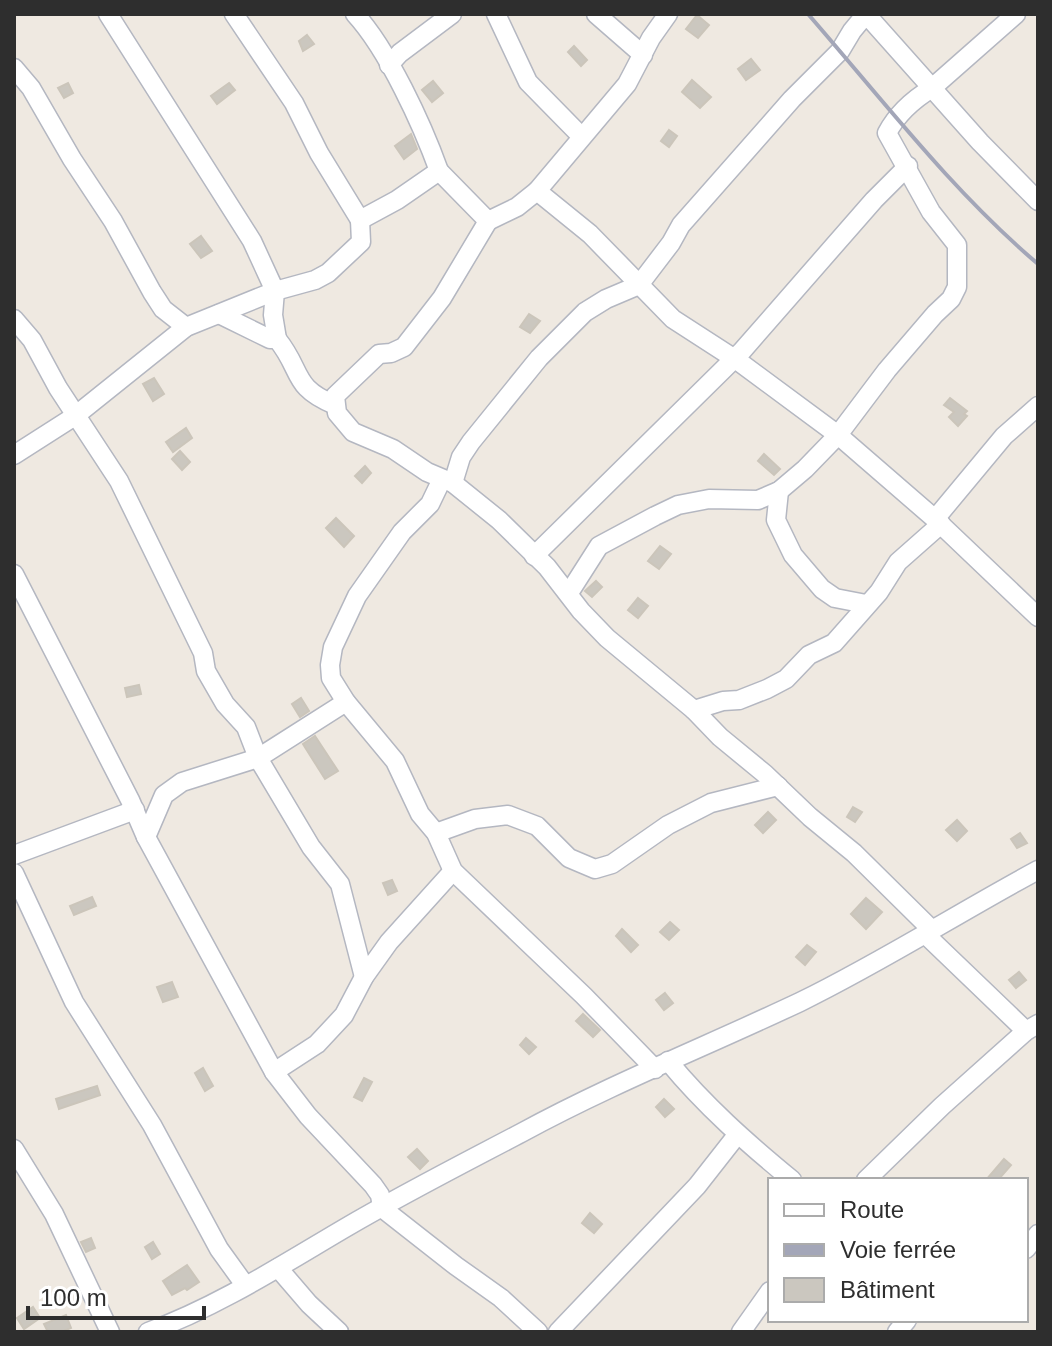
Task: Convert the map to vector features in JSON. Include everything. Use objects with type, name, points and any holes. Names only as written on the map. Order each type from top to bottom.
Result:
[{"type":"street","points":[[108,14],[243,227],[275,291],[273,315],[277,339],[286,350],[307,392],[335,405]]},
{"type":"street","points":[[14,455],[75,416],[186,327],[328,273],[361,242],[360,220],[319,153],[294,103],[234,14]]},
{"type":"street","points":[[355,14],[382,49],[429,143],[439,171],[488,221]]},
{"type":"street","points":[[389,65],[416,40],[452,14]]},
{"type":"street","points":[[596,14],[643,55]]},
{"type":"street","points":[[668,14],[651,38],[627,84],[537,191],[517,207],[488,221],[442,298],[404,347],[379,354],[368,362],[351,383],[335,396],[335,405],[342,422],[353,432],[393,449],[448,481],[499,520],[625,655],[694,710],[720,737],[889,884],[929,933],[1032,1028],[942,1106],[868,1178]]},
{"type":"street","points":[[790,1178],[737,1135],[692,1089],[584,996],[453,871],[436,833],[420,814],[395,761],[346,702],[331,678],[333,647],[357,596],[402,532],[430,504],[471,442],[539,358],[585,312],[639,285],[681,225],[792,99],[840,51],[866,14],[980,142],[1038,201]]},
{"type":"street","points":[[569,593],[599,546],[655,516],[678,505],[709,499],[758,500],[779,491],[838,435],[887,370],[951,299],[957,287],[957,245],[931,212],[887,133],[919,96],[1016,14]]},
{"type":"street","points":[[504,17],[528,82],[581,136]]},
{"type":"street","points":[[14,68],[31,88],[163,309],[186,327]]},
{"type":"street","points":[[534,556],[734,359],[874,200],[908,166]]},
{"type":"street","points":[[360,220],[397,200],[439,171]]},
{"type":"street","points":[[537,191],[590,234],[673,319],[838,435],[938,522],[1038,617]]},
{"type":"street","points":[[219,314],[270,339],[277,339]]},
{"type":"street","points":[[14,319],[32,340],[75,416],[119,481],[203,653],[206,671],[225,704],[246,727],[258,758],[311,847],[340,884],[364,977]]},
{"type":"street","points":[[694,710],[723,701],[739,700],[786,679],[809,655],[834,643],[879,592],[898,562],[938,522],[1004,436],[1038,406]]},
{"type":"street","points":[[779,491],[776,520],[793,555],[822,589],[835,598],[866,604]]},
{"type":"street","points":[[14,574],[146,837],[274,1072],[308,1116],[373,1185],[380,1195],[382,1208],[501,1298],[538,1332]]},
{"type":"street","points":[[146,837],[164,795],[182,782],[258,758],[346,702]]},
{"type":"street","points":[[436,833],[475,819],[508,815],[537,826],[569,858],[595,869],[612,864],[668,825],[711,803],[778,786]]},
{"type":"street","points":[[14,855],[135,810]]},
{"type":"street","points":[[148,1332],[171,1328],[535,1125],[802,1001],[1038,870]]},
{"type":"street","points":[[274,1072],[317,1044],[344,1015],[364,977],[389,942],[453,871]]},
{"type":"street","points":[[14,873],[74,1002],[152,1125],[219,1249],[245,1285]]},
{"type":"street","points":[[558,1332],[697,1186],[737,1135]]},
{"type":"street","points":[[14,1149],[54,1214],[110,1332]]},
{"type":"street","points":[[278,1268],[339,1332]]},
{"type":"street","points":[[741,1332],[768,1294]]},
{"type":"building","points":[[697,15],[709,25],[698,38],[686,29]]},
{"type":"building","points":[[307,35],[314,44],[303,51],[299,41]]},
{"type":"building","points":[[574,46],[587,60],[581,66],[568,52]]},
{"type":"building","points":[[751,59],[760,70],[746,80],[738,69]]},
{"type":"building","points":[[692,80],[711,97],[700,108],[682,92]]},
{"type":"building","points":[[433,81],[443,93],[432,102],[422,90]]},
{"type":"building","points":[[68,83],[73,93],[64,98],[58,88]]},
{"type":"building","points":[[229,83],[235,90],[217,104],[211,96]]},
{"type":"building","points":[[669,130],[677,136],[669,147],[661,141]]},
{"type":"building","points":[[411,134],[417,149],[404,159],[395,146]]},
{"type":"building","points":[[201,236],[212,251],[201,258],[190,244]]},
{"type":"building","points":[[529,314],[540,321],[530,333],[520,327]]},
{"type":"building","points":[[154,378],[164,394],[153,401],[143,384]]},
{"type":"building","points":[[950,398],[967,411],[964,414],[967,416],[958,426],[949,417],[954,412],[944,405]]},
{"type":"building","points":[[186,428],[192,438],[173,452],[166,442]]},
{"type":"building","points":[[180,451],[190,462],[182,470],[172,459]]},
{"type":"building","points":[[764,454],[780,469],[774,475],[758,461]]},
{"type":"building","points":[[365,466],[371,473],[362,483],[355,476]]},
{"type":"building","points":[[336,518],[354,536],[344,547],[326,528]]},
{"type":"building","points":[[660,546],[671,554],[659,569],[648,561]]},
{"type":"building","points":[[596,581],[602,587],[592,597],[585,591]]},
{"type":"building","points":[[638,598],[648,606],[638,618],[628,610]]},
{"type":"building","points":[[139,685],[141,694],[127,697],[125,688]]},
{"type":"building","points":[[301,698],[309,711],[300,717],[292,704]]},
{"type":"building","points":[[315,736],[338,771],[325,779],[303,744]]},
{"type":"building","points":[[853,807],[862,812],[855,822],[847,817]]},
{"type":"building","points":[[768,812],[776,820],[763,833],[755,825]]},
{"type":"building","points":[[957,820],[967,831],[957,841],[946,830]]},
{"type":"building","points":[[1020,833],[1027,843],[1017,848],[1011,839]]},
{"type":"building","points":[[392,880],[397,891],[388,895],[383,883]]},
{"type":"building","points":[[92,897],[96,906],[74,915],[70,906]]},
{"type":"building","points":[[866,898],[882,912],[866,929],[851,914]]},
{"type":"building","points":[[670,922],[679,930],[669,940],[660,932]]},
{"type":"building","points":[[622,929],[638,945],[631,952],[616,936]]},
{"type":"building","points":[[807,945],[816,952],[805,965],[796,957]]},
{"type":"building","points":[[1019,972],[1026,980],[1016,988],[1009,980]]},
{"type":"building","points":[[172,982],[178,997],[163,1002],[157,987]]},
{"type":"building","points":[[665,993],[673,1003],[664,1010],[656,1000]]},
{"type":"building","points":[[583,1014],[600,1030],[593,1037],[576,1021]]},
{"type":"building","points":[[526,1038],[536,1047],[529,1054],[520,1045]]},
{"type":"building","points":[[203,1068],[213,1086],[205,1091],[195,1073]]},
{"type":"building","points":[[364,1078],[372,1082],[362,1101],[354,1097]]},
{"type":"building","points":[[97,1086],[100,1095],[59,1109],[56,1099]]},
{"type":"building","points":[[664,1099],[674,1109],[665,1117],[656,1107]]},
{"type":"building","points":[[417,1149],[428,1161],[420,1169],[408,1157]]},
{"type":"building","points":[[1004,1159],[1011,1165],[1000,1178],[988,1178]]},
{"type":"building","points":[[590,1213],[602,1224],[594,1233],[582,1223]]},
{"type":"building","points":[[91,1238],[95,1248],[86,1252],[81,1242]]},
{"type":"building","points":[[153,1242],[160,1254],[152,1259],[145,1247]]},
{"type":"building","points":[[187,1265],[199,1282],[172,1295],[163,1281]]},
{"type":"building","points":[[33,1307],[40,1318],[24,1329],[17,1318]]},
{"type":"building","points":[[66,1315],[71,1328],[48,1332],[44,1324]]},
{"type":"railway","points":[[808,14],[947,175],[1038,264]]}]
